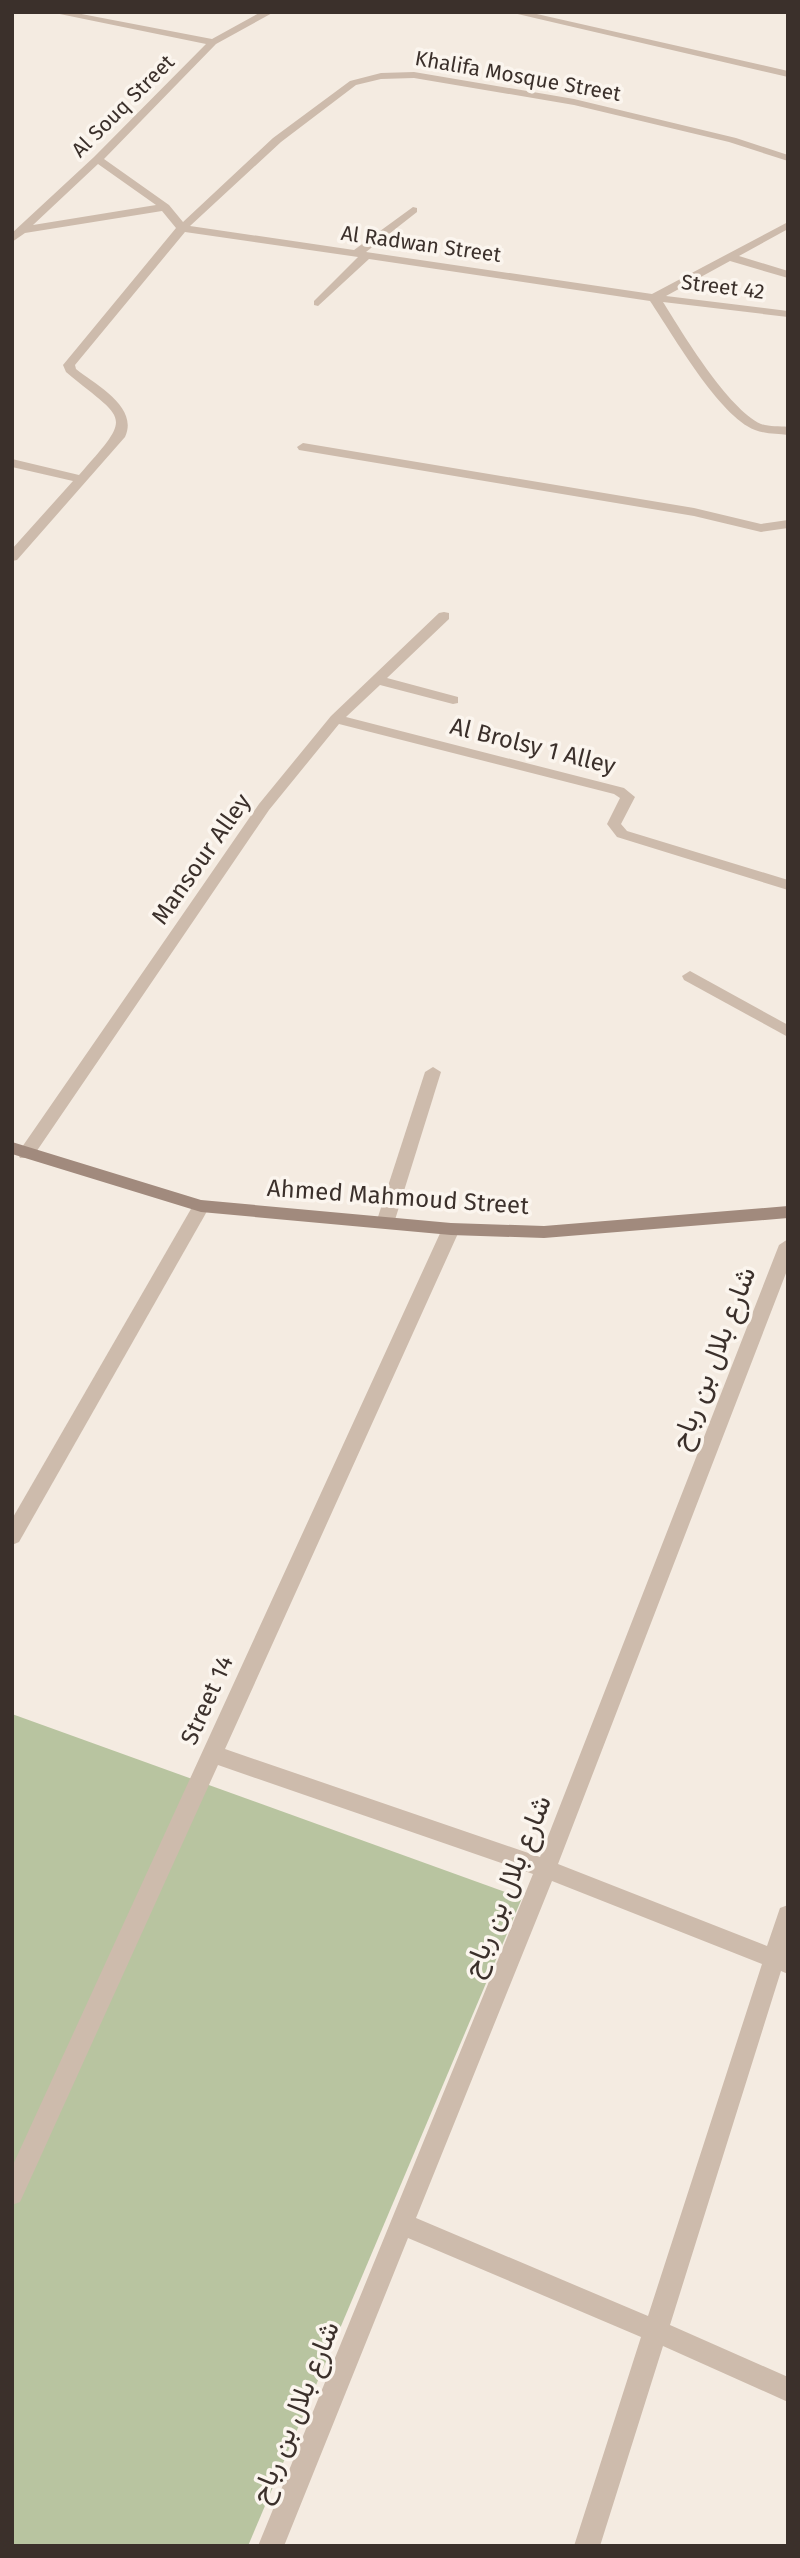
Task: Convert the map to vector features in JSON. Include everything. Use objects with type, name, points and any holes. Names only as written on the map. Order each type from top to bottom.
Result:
[{"type":"street","points":[[55,12],[213,42]]},
{"type":"street","name":"Al Souq Street","points":[[12,239],[17,230],[98,159],[213,42],[269,12]]},
{"type":"street","points":[[514,12],[788,74]]},
{"type":"street","name":"Khalifa Mosque Street","points":[[12,556],[119,437],[124,428],[124,418],[119,410],[74,375],[69,365],[182,228],[277,140],[353,83],[381,76],[414,75],[574,102],[705,133],[788,158]]},
{"type":"street","points":[[98,159],[165,207],[182,228]]},
{"type":"street","points":[[17,230],[165,207]]},
{"type":"street","points":[[318,303],[361,254],[413,210]]},
{"type":"street","points":[[788,225],[654,298],[698,364],[741,417],[752,425],[768,430],[788,431]]},
{"type":"street","name":"Al Radwan Street","points":[[182,228],[654,298]]},
{"type":"street","name":"Street 42","points":[[729,257],[788,275]]},
{"type":"street","name":"Street 42","points":[[654,298],[788,314]]},
{"type":"street","points":[[303,447],[694,512],[761,528],[788,524]]},
{"type":"street","points":[[12,463],[82,479]]},
{"type":"street","name":"Mansour Alley","points":[[19,1151],[264,807],[336,719],[444,615]]},
{"type":"street","points":[[377,680],[453,700]]},
{"type":"street","name":"Al Brolsy 1 Alley","points":[[336,719],[619,791],[628,797],[614,824],[622,834],[788,885]]},
{"type":"street","points":[[690,976],[788,1032]]},
{"type":"street","points":[[385,1223],[433,1072]]},
{"type":"street","name":"Ahmed Mahmoud Street","points":[[19,1151],[201,1206],[451,1229],[544,1232],[788,1212]]},
{"type":"street","points":[[12,1537],[201,1206]]},
{"type":"street","name":"Street 14","points":[[12,2194],[451,1229]]},
{"type":"street","name":"شارع بلال بن رباح","points":[[271,2546],[547,1869],[788,1245]]},
{"type":"street","points":[[212,1754],[547,1869],[781,1961]]},
{"type":"street","points":[[587,2546],[656,2331],[781,1961],[788,1915]]},
{"type":"street","points":[[402,2224],[788,2390]]},
{"type":"green space","points":[[12,1714],[522,1898],[248,2546],[12,2546]]}]
